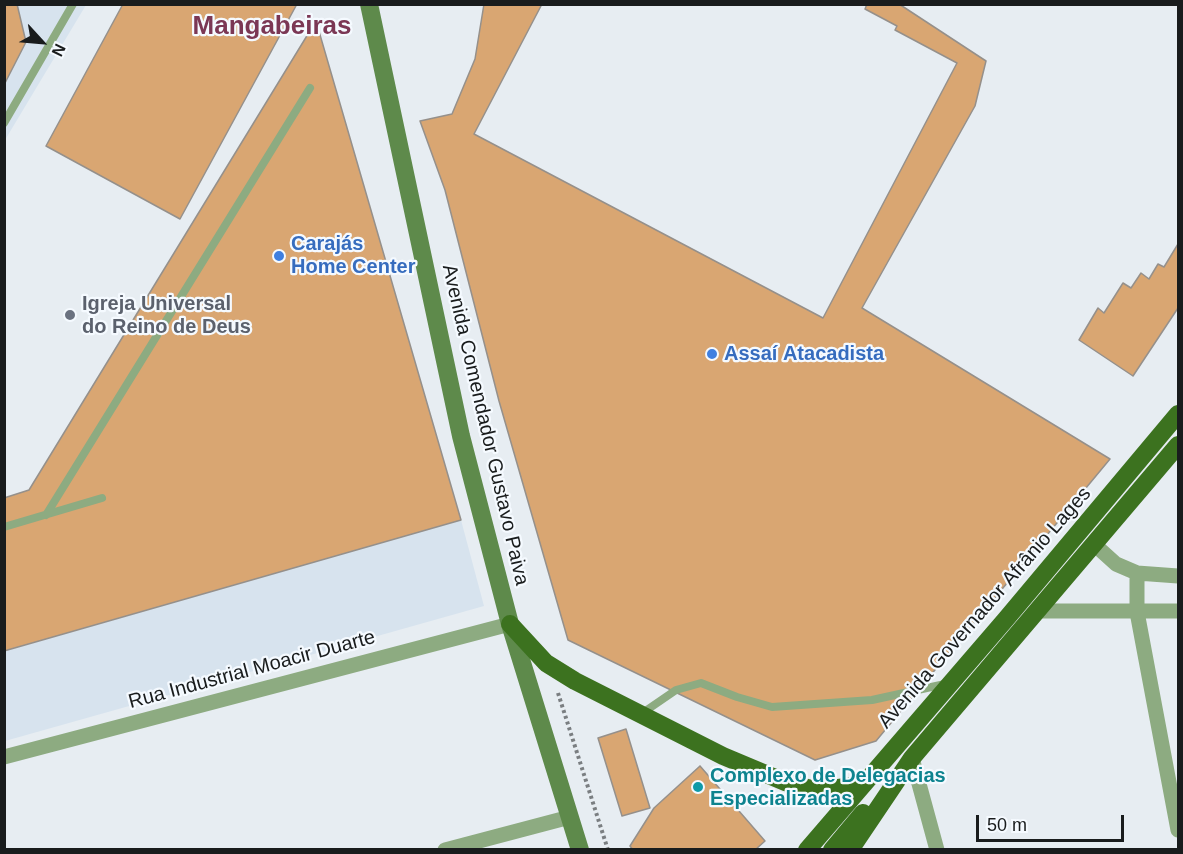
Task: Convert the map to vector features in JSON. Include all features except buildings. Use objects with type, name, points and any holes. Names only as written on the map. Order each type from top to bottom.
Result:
[{"type":"main road","name":"Avenida Comendador Gustavo Paiva","points":[[369,4],[461,436],[510,624],[580,849]]},
{"type":"main road","name":"Avenida Governador Afrânio Lages","points":[[807,849],[1179,414]]},
{"type":"main road","name":"Avenida Governador Afrânio Lages","points":[[839,847],[912,758],[1179,446]]},
{"type":"main road","points":[[510,624],[546,663],[561,673],[638,715],[723,756],[785,782],[811,789],[826,790],[864,784]]},
{"type":"street","points":[[1095,545],[1116,564],[1137,573],[1179,576]]},
{"type":"street","points":[[1137,573],[1137,612],[1179,830]]},
{"type":"street","points":[[1037,611],[1179,611]]},
{"type":"street","name":"Rua Industrial Moacir Duarte","points":[[4,757],[510,624]]},
{"type":"street","points":[[912,758],[937,849]]},
{"type":"street","points":[[445,849],[570,816]]},
{"type":"lane","points":[[4,123],[74,4]]},
{"type":"lane","points":[[46,514],[310,88]]},
{"type":"lane","points":[[4,527],[102,498]]},
{"type":"lane","points":[[638,715],[676,690],[701,683],[772,707],[872,700],[952,682]]},
{"type":"path","points":[[561,673],[555,684],[609,849]]},
{"type":"shaded area","points":[[5,5],[86,5],[5,140]]},
{"type":"shaded area","points":[[461,520],[484,606],[5,741],[5,651]]},
{"type":"place","name":"Carajás Home Center","points":[[279,256]]},
{"type":"place","name":"Igreja Universal do Reino de Deus","points":[[70,315]]},
{"type":"place","name":"Assaí Atacadista","points":[[712,354]]},
{"type":"place","name":"Complexo de Delegacias Especializadas","points":[[698,787]]},
{"type":"district","name":"Mangabeiras","points":[[272,27]]}]
